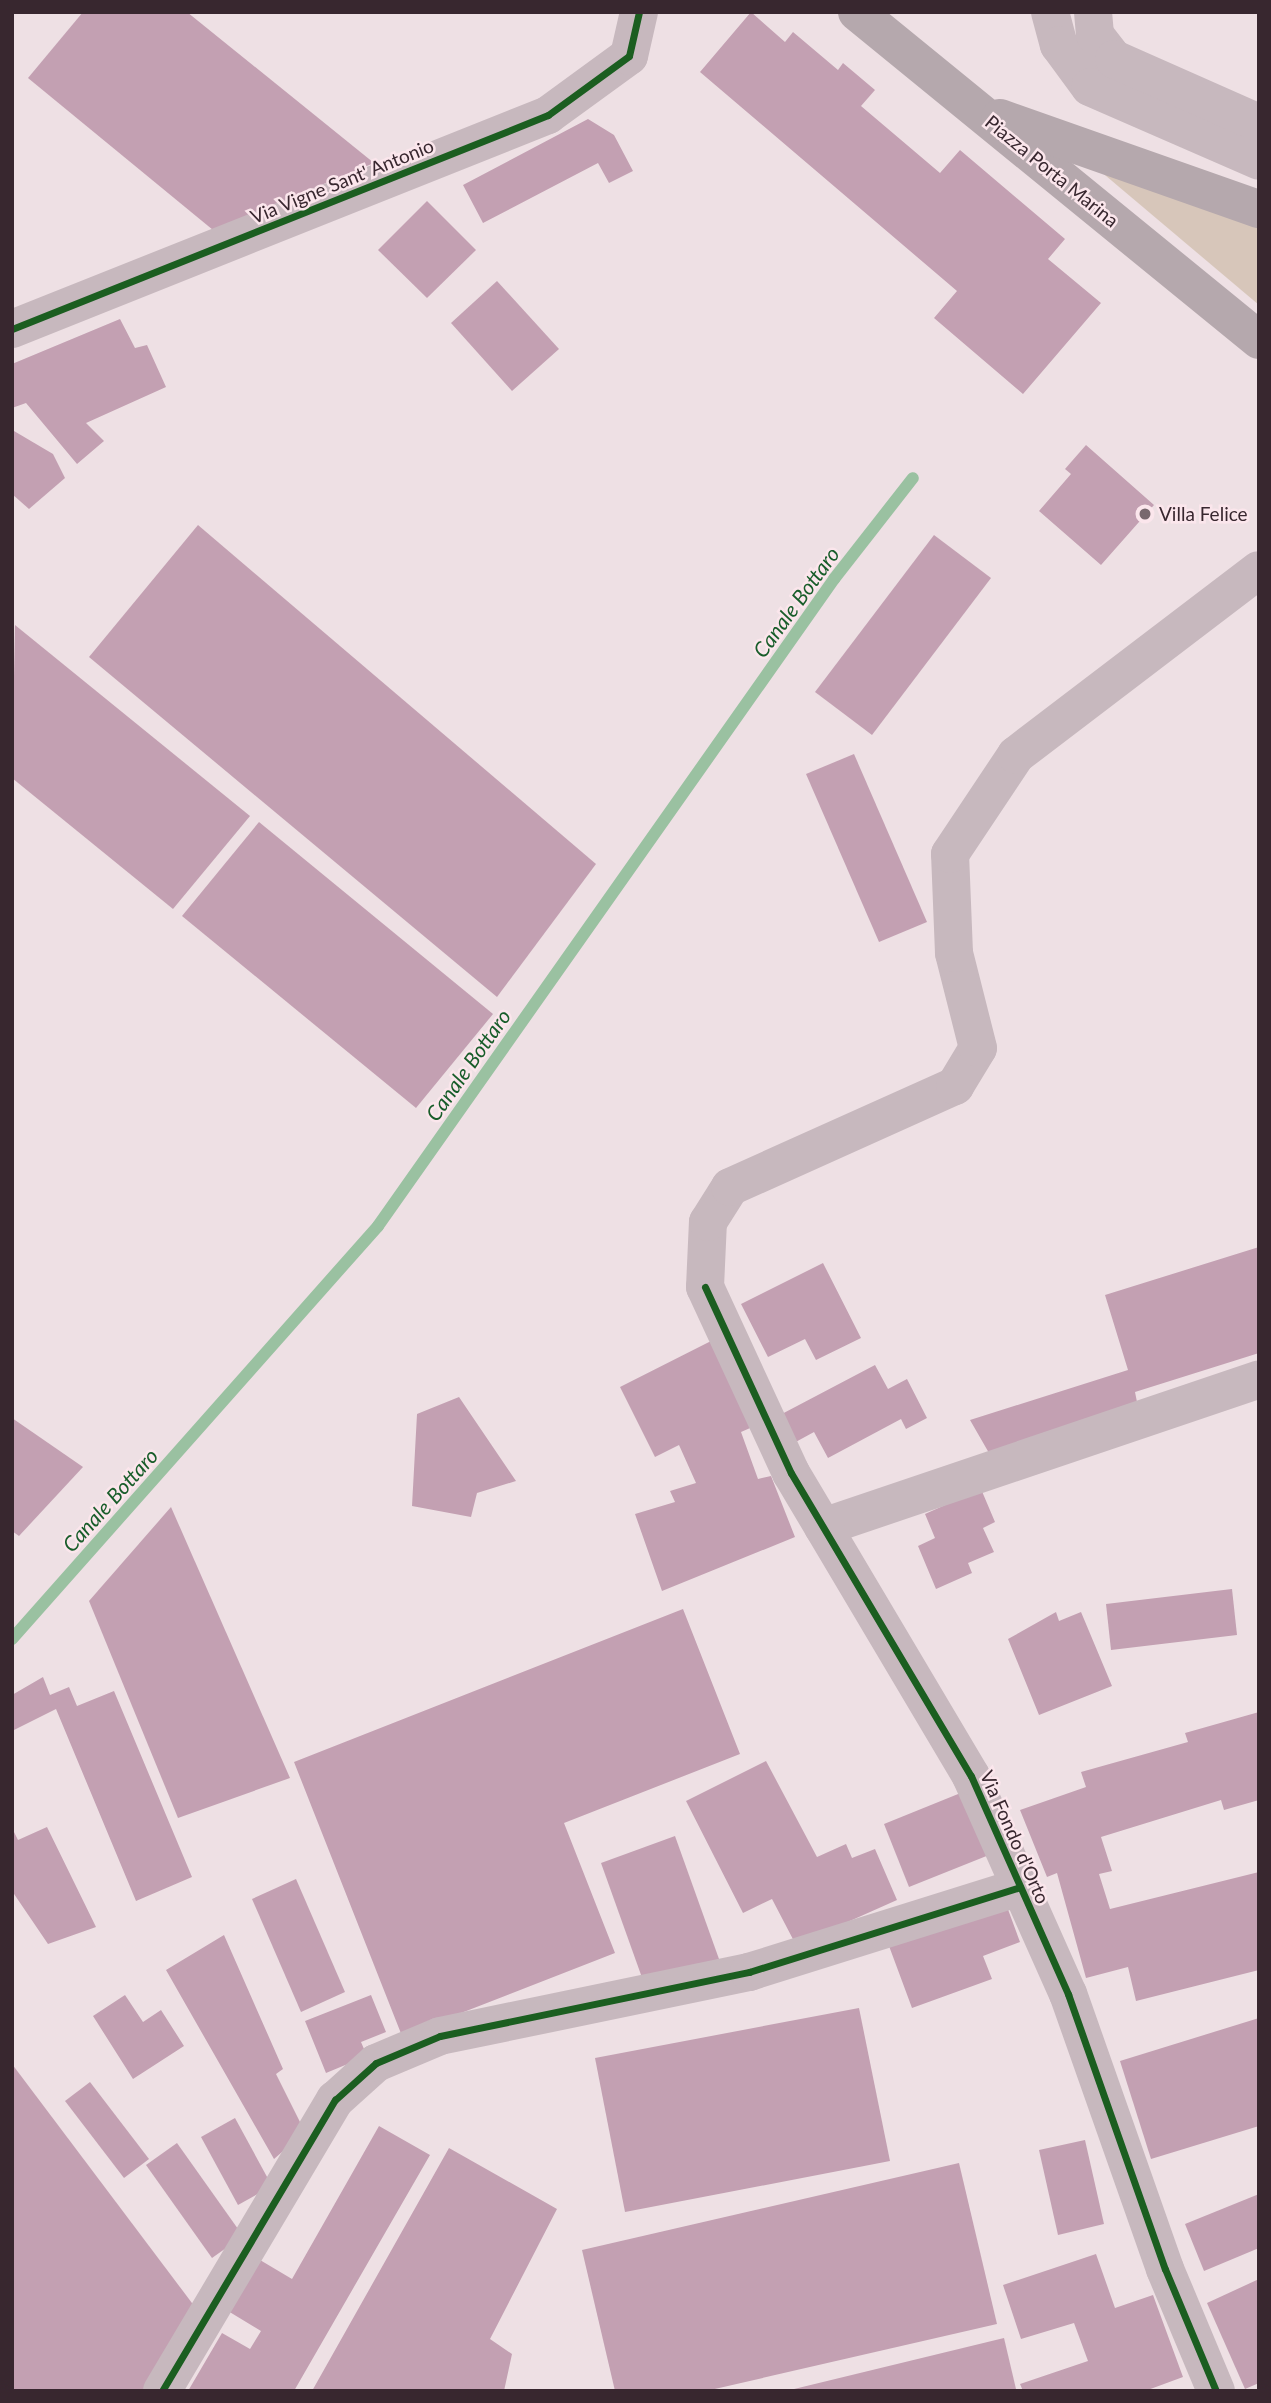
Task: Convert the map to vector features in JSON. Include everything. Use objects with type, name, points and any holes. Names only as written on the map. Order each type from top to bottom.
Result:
[{"type":"main road","points":[[857,12],[978,111]]},
{"type":"main road","name":"Piazza Porta Marina","points":[[978,111],[1175,175],[1259,209]]},
{"type":"main road","name":"Piazza Porta Marina","points":[[978,111],[1259,340]]},
{"type":"street","name":"Via Vigne Sant' Antonio","points":[[12,329],[548,115],[629,56],[639,12]]},
{"type":"street","points":[[1050,12],[1059,44],[1090,87],[1259,161]]},
{"type":"street","points":[[1093,12],[1095,35],[1114,59],[1259,123]]},
{"type":"street","name":"Via Fondo d'Orto","points":[[1216,2391],[1165,2269],[1068,1994],[971,1776],[791,1474],[705,1287],[708,1222],[730,1187],[955,1086],[978,1048],[954,953],[950,854],[1016,755],[1259,570]]},
{"type":"street","points":[[823,1527],[1259,1379]]},
{"type":"street","points":[[162,2391],[335,2100],[376,2063],[440,2036],[749,1972],[1020,1887]]},
{"type":"shaded area","points":[[1099,170],[1259,225],[1259,305]]},
{"type":"building","points":[[83,12],[187,12],[374,163],[213,230],[28,78]]},
{"type":"building","points":[[751,12],[785,42],[793,32],[838,70],[843,63],[875,90],[861,106],[940,173],[960,150],[1065,239],[1048,259],[1101,303],[1023,394],[934,318],[957,291],[700,72]]},
{"type":"building","points":[[588,119],[614,135],[633,171],[609,183],[598,163],[483,223],[463,185]]},
{"type":"building","points":[[427,201],[476,250],[427,298],[378,250]]},
{"type":"building","points":[[497,281],[559,349],[512,391],[451,323]]},
{"type":"building","points":[[120,319],[135,348],[147,345],[166,387],[86,423],[104,441],[77,464],[26,403],[12,408],[12,364]]},
{"type":"building","points":[[14,431],[53,454],[65,478],[29,509],[12,494]]},
{"type":"building","points":[[1086,445],[1154,505],[1101,565],[1039,511],[1071,474],[1065,469]]},
{"type":"building","points":[[198,525],[596,864],[497,997],[89,657]]},
{"type":"building","points":[[934,535],[991,578],[872,735],[815,692]]},
{"type":"building","points":[[15,625],[250,816],[173,909],[12,778]]},
{"type":"building","points":[[854,754],[927,922],[879,942],[806,774]]},
{"type":"building","points":[[259,822],[493,1014],[416,1108],[182,916]]},
{"type":"building","points":[[1259,1247],[1259,1353],[1135,1392],[1137,1402],[989,1453],[970,1420],[1128,1370],[1105,1295]]},
{"type":"building","points":[[823,1263],[861,1338],[816,1360],[805,1339],[768,1357],[741,1304]]},
{"type":"building","points":[[713,1340],[757,1425],[741,1432],[758,1479],[771,1476],[795,1537],[662,1591],[635,1514],[675,1502],[670,1491],[696,1483],[679,1445],[655,1457],[620,1387]]},
{"type":"building","points":[[875,1365],[888,1389],[907,1379],[927,1418],[906,1429],[901,1419],[828,1458],[814,1432],[792,1444],[778,1416]]},
{"type":"building","points":[[459,1397],[516,1481],[477,1493],[471,1517],[412,1506],[417,1414]]},
{"type":"building","points":[[12,1418],[83,1467],[19,1536],[12,1531]]},
{"type":"building","points":[[981,1489],[995,1522],[983,1528],[994,1552],[968,1563],[972,1573],[936,1589],[918,1546],[935,1538],[925,1514]]},
{"type":"building","points":[[171,1507],[290,1778],[178,1818],[89,1601]]},
{"type":"building","points":[[1232,1589],[1237,1635],[1111,1650],[1106,1604]]},
{"type":"building","points":[[683,1609],[740,1754],[564,1823],[615,1953],[402,2036],[294,1762]]},
{"type":"building","points":[[1056,1612],[1059,1621],[1081,1612],[1112,1686],[1039,1715],[1008,1639]]},
{"type":"building","points":[[43,1677],[50,1695],[69,1687],[77,1706],[114,1691],[192,1877],[136,1901],[56,1709],[12,1731],[12,1695]]},
{"type":"building","points":[[1259,1712],[1259,1800],[1224,1810],[1221,1800],[1101,1837],[1112,1871],[1099,1874],[1110,1909],[1259,1872],[1259,1970],[1136,2001],[1128,1967],[1086,1978],[1057,1873],[1047,1877],[1020,1810],[1086,1787],[1081,1772],[1188,1742],[1185,1733]]},
{"type":"building","points":[[766,1761],[817,1857],[846,1844],[852,1858],[875,1849],[897,1900],[796,1945],[772,1899],[743,1913],[686,1801]]},
{"type":"building","points":[[968,1790],[994,1853],[909,1887],[884,1824]]},
{"type":"building","points":[[47,1827],[96,1927],[48,1944],[12,1891],[12,1828],[18,1840]]},
{"type":"building","points":[[675,1836],[719,1959],[645,1986],[601,1863]]},
{"type":"building","points":[[296,1879],[345,1992],[301,2012],[252,1899]]},
{"type":"building","points":[[1006,1904],[1020,1942],[983,1956],[992,1979],[912,2008],[889,1946]]},
{"type":"building","points":[[224,1935],[283,2069],[276,2074],[305,2132],[274,2159],[166,1970]]},
{"type":"building","points":[[125,1995],[143,2022],[161,2010],[184,2046],[133,2079],[93,2016]]},
{"type":"building","points":[[371,1995],[386,2032],[361,2042],[367,2056],[326,2073],[305,2021]]},
{"type":"building","points":[[859,2008],[890,2161],[625,2212],[595,2058]]},
{"type":"building","points":[[1259,2018],[1259,2126],[1151,2159],[1120,2061]]},
{"type":"building","points":[[12,2064],[201,2315],[151,2391],[12,2391]]},
{"type":"building","points":[[90,2082],[149,2159],[124,2178],[65,2101]]},
{"type":"building","points":[[235,2118],[272,2186],[238,2205],[201,2137]]},
{"type":"building","points":[[379,2126],[430,2155],[294,2391],[188,2391],[222,2333],[250,2349],[261,2331],[228,2311],[260,2260],[292,2279]]},
{"type":"building","points":[[1085,2140],[1104,2224],[1058,2235],[1039,2150]]},
{"type":"building","points":[[177,2143],[243,2236],[212,2258],[146,2165]]},
{"type":"building","points":[[449,2148],[557,2209],[490,2339],[512,2354],[504,2391],[312,2391]]},
{"type":"building","points":[[959,2163],[997,2324],[706,2391],[615,2391],[582,2250]]},
{"type":"building","points":[[1259,2194],[1259,2248],[1204,2271],[1185,2224]]},
{"type":"building","points":[[1096,2254],[1115,2308],[1153,2295],[1183,2377],[1145,2391],[1023,2391],[1020,2384],[1088,2361],[1074,2323],[1021,2339],[1003,2285]]},
{"type":"building","points":[[1259,2279],[1259,2383],[1245,2389],[1207,2303]]},
{"type":"building","points":[[1004,2338],[1016,2389],[790,2391],[790,2390]]},
{"type":"waterway","name":"Canale Bottaro","points":[[12,1639],[378,1226],[834,579],[913,478]]},
{"type":"cycle path","points":[[12,329],[548,115],[629,56],[639,12]]},
{"type":"cycle path","points":[[705,1287],[791,1473],[971,1776],[1068,1994],[1165,2269],[1216,2391]]},
{"type":"cycle path","points":[[162,2391],[335,2100],[376,2063],[440,2036],[749,1972],[1020,1887]]},
{"type":"place","name":"Villa Felice","points":[[1145,514]]}]
